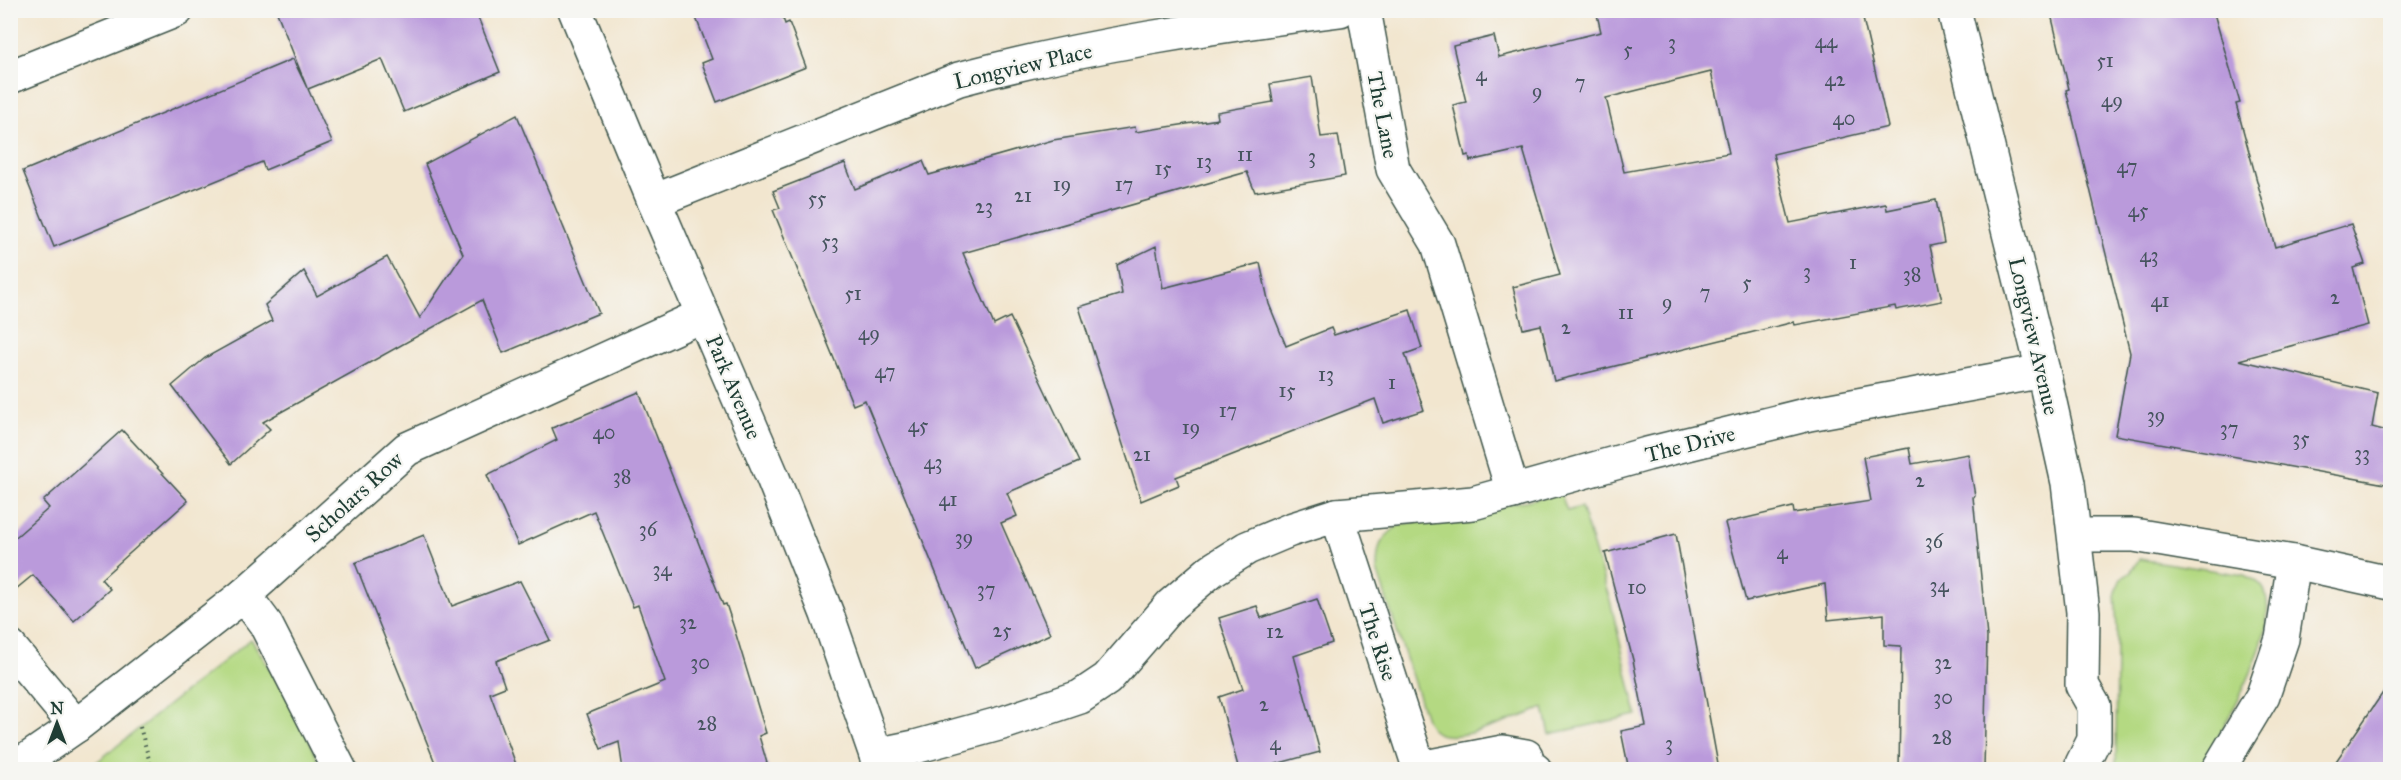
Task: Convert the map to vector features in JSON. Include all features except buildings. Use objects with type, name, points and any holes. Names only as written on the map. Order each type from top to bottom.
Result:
[{"type":"street","points":[[10,77],[177,10]]},
{"type":"street","name":"Park Avenue","points":[[575,10],[827,614],[878,762]]},
{"type":"street","name":"Longview Place","points":[[654,201],[959,79],[1236,16],[1340,10]]},
{"type":"street","name":"The Lane","points":[[1364,10],[1394,169],[1438,244],[1513,492]]},
{"type":"street","name":"Longview Avenue","points":[[1954,10],[2043,371],[2068,483],[2083,612],[2082,685],[2094,706],[2094,740],[2081,770]]},
{"type":"street","name":"Scholars Row","points":[[12,770],[76,726],[244,595],[407,450],[703,315]]},
{"type":"street","name":"The Drive","points":[[878,762],[915,747],[1047,710],[1080,697],[1107,679],[1171,605],[1212,570],[1247,548],[1290,530],[1337,515],[1473,503],[1647,454],[1809,414],[2043,371]]},
{"type":"street","name":"The Rise","points":[[1337,515],[1420,769],[1503,752],[1526,756],[1526,763],[1535,770]]},
{"type":"street","points":[[2075,536],[2134,535],[2294,562],[2391,583]]},
{"type":"street","points":[[2218,770],[2263,695],[2282,639],[2294,562]]},
{"type":"street","points":[[244,595],[266,623],[340,770]]},
{"type":"street","points":[[10,648],[76,726]]},
{"type":"path","points":[[140,726],[152,770]]},
{"type":"green space","points":[[1561,494],[1567,511],[1581,507],[1611,604],[1637,715],[1550,734],[1544,708],[1471,733],[1443,735],[1434,731],[1426,719],[1377,570],[1380,544],[1399,525]]},
{"type":"green space","points":[[2139,559],[2244,575],[2259,584],[2265,592],[2267,611],[2257,657],[2234,708],[2200,769],[2116,769],[2115,592],[2121,579],[2131,572]]},
{"type":"green space","points":[[251,639],[298,713],[322,770],[87,770]]}]
